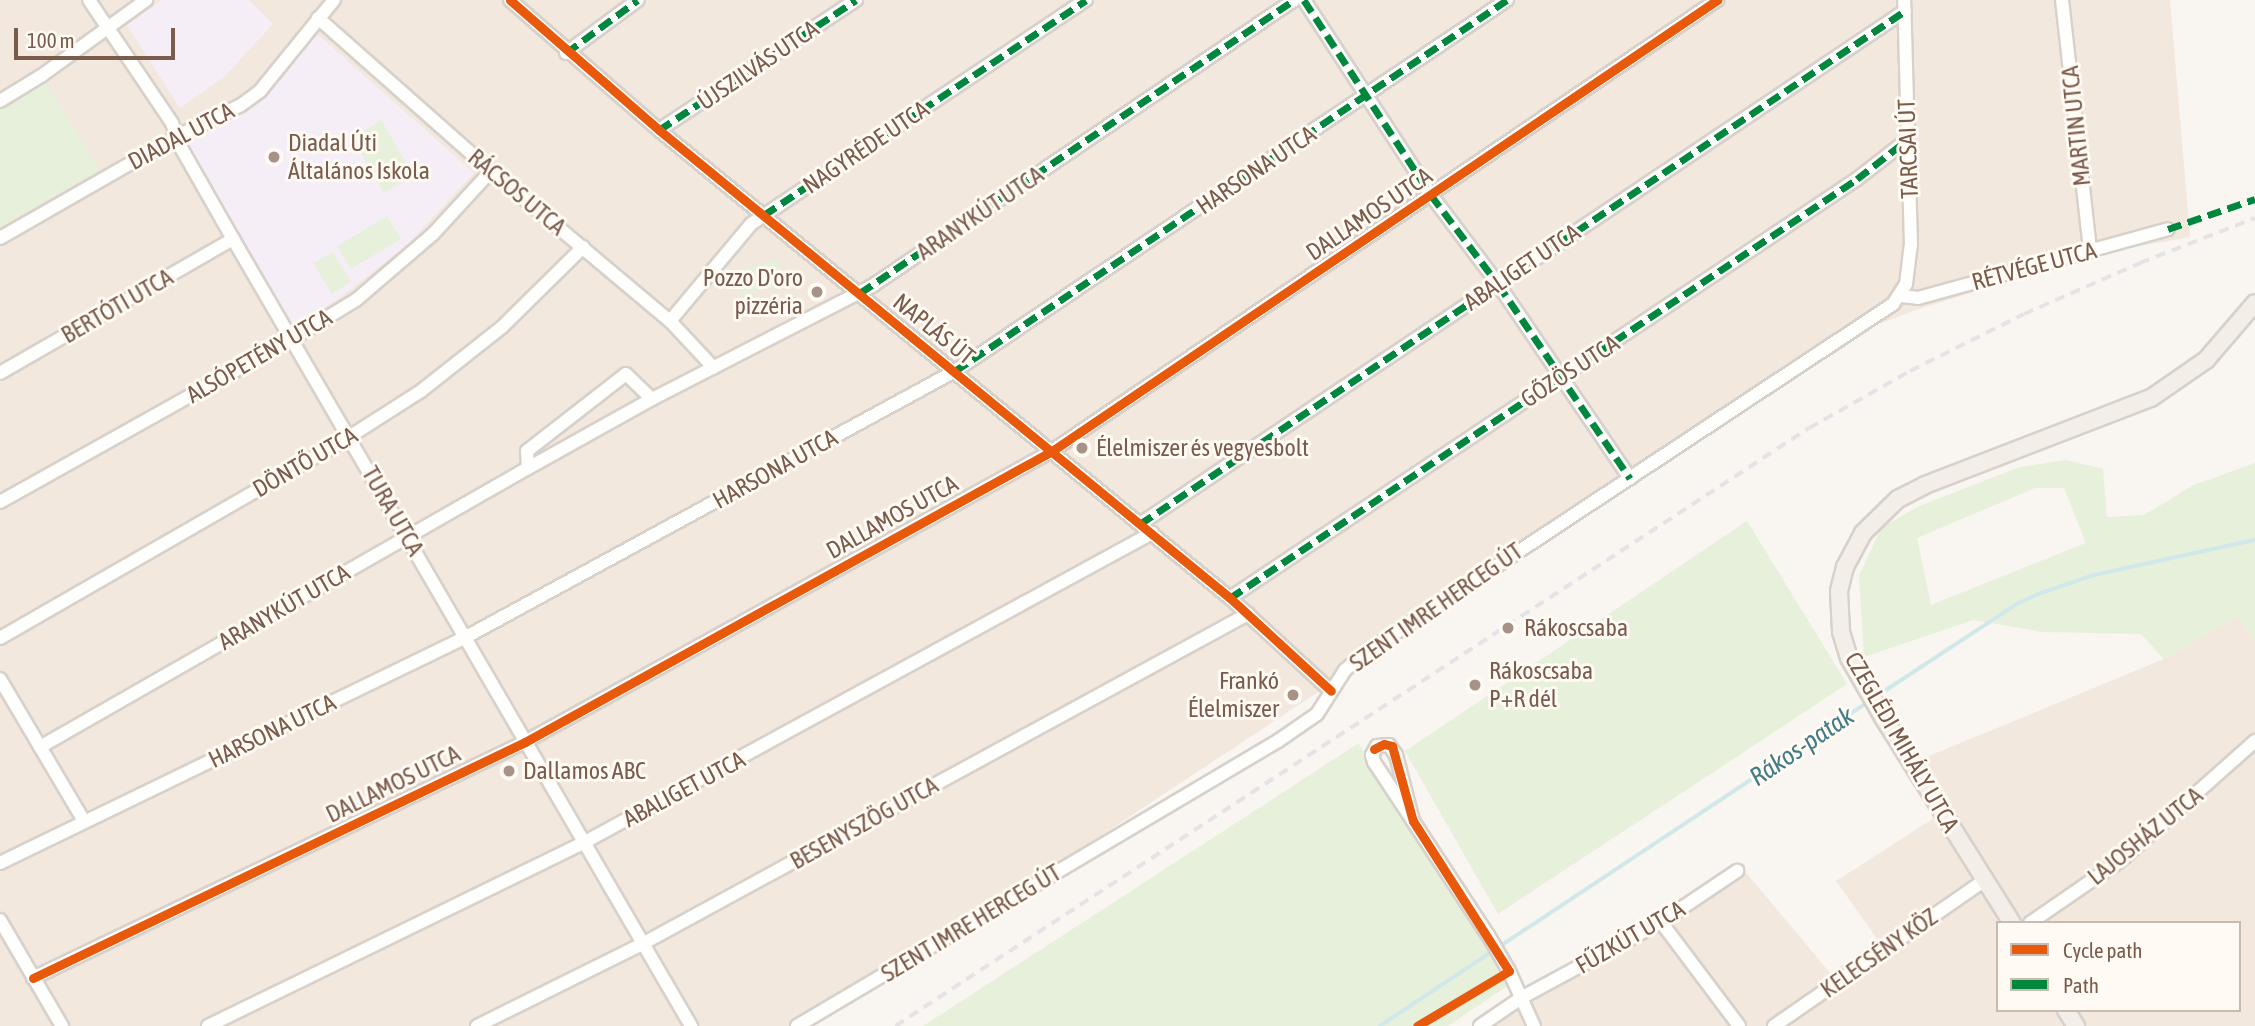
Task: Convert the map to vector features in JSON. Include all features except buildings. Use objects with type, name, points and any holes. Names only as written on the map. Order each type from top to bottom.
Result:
[{"type":"main road","name":"CZEGLÉDI MIHÁLY UTCA","points":[[2011,921],[1849,658],[1841,631],[1839,591],[1852,549],[1870,525],[1898,499],[1925,485],[2151,398],[2206,360],[2255,303]]},
{"type":"street","name":"TURA UTCA","points":[[89,0],[171,121],[180,146],[233,239],[691,1026]]},
{"type":"street","points":[[0,101],[146,0]]},
{"type":"street","name":"DIADAL UTCA","points":[[0,238],[178,136],[241,105],[260,91],[334,0]]},
{"type":"street","name":"NAPLÁS ÚT","points":[[510,0],[566,52],[1230,598],[1331,691]]},
{"type":"street","points":[[566,52],[638,0]]},
{"type":"street","name":"ÚJSZILVÁS UTCA","points":[[660,130],[856,0]]},
{"type":"street","name":"NAGYRÉDE UTCA","points":[[670,321],[751,224],[1086,0]]},
{"type":"street","name":"ARANYKÚT UTCA","points":[[40,747],[528,468],[652,400],[860,293],[1294,0]]},
{"type":"street","points":[[1304,0],[1431,195],[1498,284],[1559,378],[1630,478]]},
{"type":"street","name":"HARSONA UTCA","points":[[0,863],[466,637],[955,371],[1507,0]]},
{"type":"street","name":"DALLAMOS UTCA","points":[[33,978],[525,742],[1052,451],[1717,0]]},
{"type":"street","name":"MARTIN UTCA","points":[[2062,0],[2090,251]]},
{"type":"street","name":"TARCSAI ÚT","points":[[1900,296],[1906,284],[1911,245],[1904,6]]},
{"type":"street","name":"ABALIGET UTCA","points":[[1140,524],[1498,284],[1904,6]]},
{"type":"street","name":"RÁCSOS UTCA","points":[[318,18],[491,171],[670,321],[714,368]]},
{"type":"street","name":"GŐZÖS UTCA","points":[[1230,598],[1857,179],[1907,140]]},
{"type":"street","name":"ALSÓPETÉNY UTCA","points":[[0,502],[292,339],[356,300],[433,234],[491,171]]},
{"type":"street","name":"RÉTVÉGE UTCA","points":[[1900,296],[1917,298],[2168,229]]},
{"type":"street","name":"BERTÓTI UTCA","points":[[0,373],[233,239]]},
{"type":"street","name":"DÖNTŐ UTCA","points":[[0,638],[349,437],[421,391],[502,327],[583,247]]},
{"type":"street","name":"SZENT IMRE HERCEG ÚT","points":[[797,1026],[1270,746],[1317,714],[1345,670],[1365,653],[1884,311],[1900,296]]},
{"type":"street","points":[[528,468],[527,451],[625,374],[652,400]]},
{"type":"street","name":"ABALIGET UTCA","points":[[208,1026],[584,842],[1152,533]]},
{"type":"street","name":"BESENYSZÖG UTCA","points":[[477,1026],[645,943],[1248,614]]},
{"type":"street","points":[[0,679],[84,821]]},
{"type":"street","name":"LAJOSHÁZ UTCA","points":[[2033,921],[2120,861],[2255,741]]},
{"type":"street","points":[[1413,821],[1396,755],[1389,745],[1377,746],[1372,755],[1374,762],[1488,935],[1534,1026]]},
{"type":"street","name":"FŰZKÚT UTCA","points":[[1480,1026],[1521,998],[1661,922],[1737,871]]},
{"type":"street","name":"KELECSÉNY KÖZ","points":[[1774,1026],[1985,880]]},
{"type":"street","points":[[0,920],[62,1026]]},
{"type":"street","points":[[1661,922],[1739,1026]]},
{"type":"shaded area","points":[[0,0],[2170,0],[2190,237],[2096,254],[1916,310],[1863,330],[1369,659],[1358,669],[1312,696],[813,1026],[0,1026]]},
{"type":"shaded area","points":[[162,0],[249,0],[273,24],[225,76],[180,108],[127,25]]},
{"type":"shaded area","points":[[316,33],[474,173],[408,244],[338,299],[292,328],[185,144],[255,105]]},
{"type":"shaded area","points":[[2237,616],[2255,641],[2255,1026],[1490,1026],[1531,992],[1738,863],[1830,973],[1878,940],[1836,881],[1953,806],[1924,758],[2164,659]]},
{"type":"green space","points":[[45,81],[100,170],[0,227],[0,108]]},
{"type":"green space","points":[[381,120],[414,176],[384,193],[352,138]]},
{"type":"green space","points":[[387,216],[401,239],[351,269],[337,246]]},
{"type":"green space","points":[[333,252],[351,282],[332,294],[313,263]]},
{"type":"green space","points":[[778,259],[786,285],[740,297],[733,271]]},
{"type":"green space","points":[[2066,460],[2103,469],[2107,517],[2144,515],[2194,485],[2255,463],[2255,641],[2237,616],[2164,659],[2141,634],[2042,632],[1973,620],[1864,657],[1859,576],[1881,528],[1919,506],[2020,467]],"holes":[[[2035,488],[2064,488],[2086,543],[1931,605],[1917,538]]]},
{"type":"green space","points":[[1747,521],[1847,684],[1498,914],[1405,751]]},
{"type":"green space","points":[[1359,743],[1370,766],[1484,935],[1510,984],[1448,1026],[923,1026]]},
{"type":"waterway","name":"Rákos-patak","points":[[1877,696],[2017,604],[2038,594],[2094,575],[2255,540]]},
{"type":"waterway","name":"Rákos-patak","points":[[1380,1026],[1868,702]]},
{"type":"railway","points":[[895,1026],[1809,428],[1910,371],[2024,314],[2140,263],[2255,218]]},
{"type":"marked path","points":[[566,53],[638,0]]},
{"type":"marked path","points":[[659,130],[856,0]]},
{"type":"marked path","points":[[764,215],[1086,0]]},
{"type":"marked path","points":[[860,293],[1294,0]]},
{"type":"marked path","points":[[1304,0],[1431,195],[1498,284],[1630,478]]},
{"type":"marked path","points":[[955,371],[1507,0]]},
{"type":"marked path","points":[[1140,524],[1905,11]]},
{"type":"marked path","points":[[1230,598],[1857,179],[1907,140]]},
{"type":"marked path","points":[[2168,229],[2255,199]]},
{"type":"cycle path","points":[[510,0],[659,130],[1230,598],[1331,691]]},
{"type":"cycle path","points":[[33,978],[525,742],[1052,451],[1717,0]]},
{"type":"cycle path","points":[[1374,749],[1384,744],[1392,746],[1413,821],[1509,971],[1417,1026]]},
{"type":"place","name":"Diadal Úti Általános Iskola","points":[[274,157]]},
{"type":"place","name":"Pozzo D'oro pizzéria","points":[[817,292]]},
{"type":"place","name":"Élelmiszer és vegyesbolt","points":[[1082,448]]},
{"type":"place","name":"Rákoscsaba","points":[[1508,628]]},
{"type":"place","name":"Rákoscsaba P+R dél","points":[[1475,685]]},
{"type":"place","name":"Frankó Élelmiszer","points":[[1293,695]]},
{"type":"place","name":"Dallamos ABC","points":[[509,771]]}]
